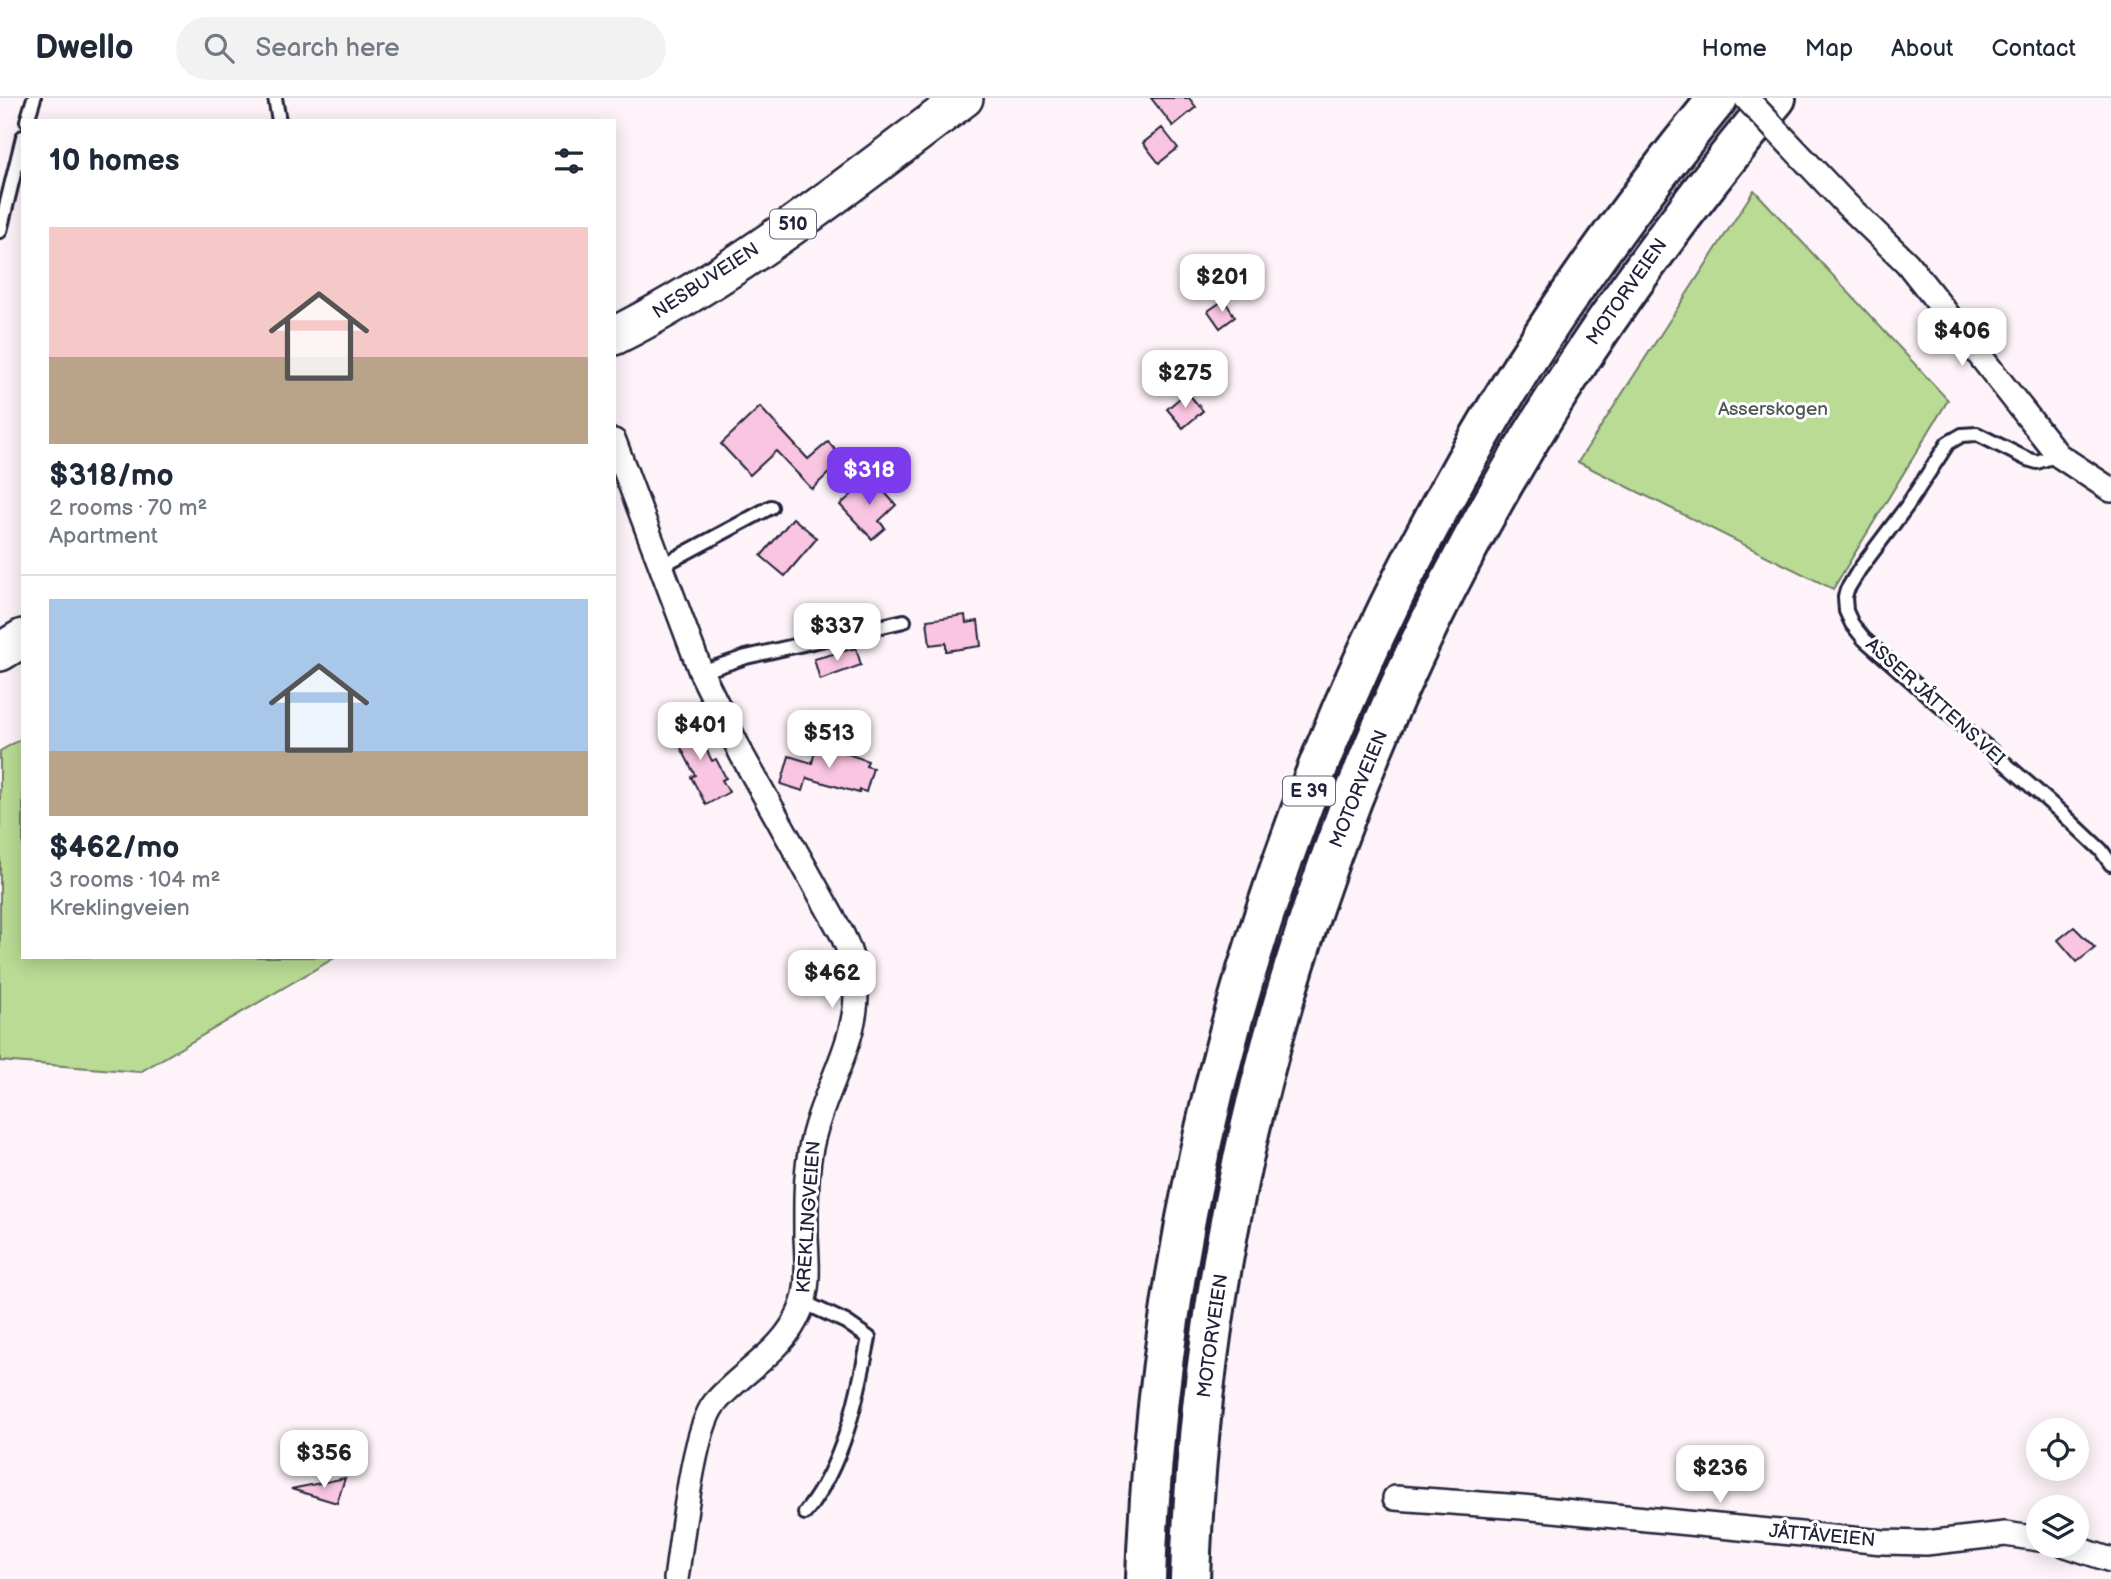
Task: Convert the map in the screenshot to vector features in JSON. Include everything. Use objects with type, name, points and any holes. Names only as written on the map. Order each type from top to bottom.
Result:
[{"type":"highway","name":"E 39","points":[[1146,1579],[1155,1443],[1166,1345],[1177,1273],[1206,1128],[1243,985],[1288,846],[1310,788],[1373,640],[1439,509],[1475,445],[1553,320],[1641,197],[1718,98]]},
{"type":"highway","name":"MOTORVEIEN","points":[[1190,1579],[1194,1496],[1209,1351],[1235,1198],[1286,995],[1358,788],[1386,720],[1447,591],[1551,404],[1589,345],[1678,220],[1776,98]]},
{"type":"main road","name":"NESBUVEIEN","points":[[616,335],[714,278],[824,203],[964,98]]},
{"type":"main road","points":[[0,652],[21,639]]},
{"type":"street","points":[[1746,98],[1847,205],[1907,263],[2058,455],[2111,490]]},
{"type":"street","name":"KREKLINGVEIEN","points":[[616,446],[701,671],[741,755],[842,934],[852,958],[855,1004],[851,1036],[815,1133],[810,1154],[807,1270],[803,1302],[796,1321],[766,1358],[722,1395],[709,1411],[693,1474],[676,1579]]},
{"type":"street","name":"JÅTTÅVEIEN","points":[[1395,1498],[1522,1507],[1883,1542],[1926,1543],[2005,1534],[2026,1537]]},
{"type":"street","points":[[2089,1553],[2111,1560]]},
{"type":"lane","points":[[28,119],[33,98]]},
{"type":"lane","points":[[275,98],[279,119]]},
{"type":"lane","points":[[0,231],[21,145]]},
{"type":"lane","name":"ASSER JÅTTENS VEI","points":[[2058,455],[2037,462],[1977,434],[1962,435],[1948,443],[1907,506],[1852,581],[1845,597],[1846,611],[1864,639],[2064,815],[2101,850],[2111,864]]},
{"type":"lane","points":[[661,566],[771,508]]},
{"type":"lane","points":[[701,671],[746,657],[904,621]]},
{"type":"lane","name":"KREKLINGVEIEN","points":[[803,1302],[846,1322],[869,1338],[840,1452],[828,1480],[805,1513]]},
{"type":"green space","name":"Asserskogen","points":[[1754,190],[1948,400],[1833,589],[1578,462]]},
{"type":"green space","points":[[21,739],[21,959],[333,959],[140,1072],[0,1061],[0,751]]},
{"type":"building","points":[[1151,98],[1189,98],[1196,107],[1173,126]]},
{"type":"building","points":[[1162,128],[1178,148],[1159,163],[1143,143]]},
{"type":"building","points":[[1224,300],[1235,317],[1220,328],[1208,311]]},
{"type":"building","points":[[1187,392],[1203,411],[1183,428],[1167,409]]},
{"type":"building","points":[[760,407],[808,459],[828,442],[842,457],[812,489],[776,451],[750,475],[721,444]]},
{"type":"building","points":[[871,477],[896,505],[879,521],[885,528],[872,539],[840,505]]},
{"type":"building","points":[[793,518],[817,538],[785,576],[761,556]]},
{"type":"building","points":[[965,615],[966,623],[978,621],[981,646],[946,651],[946,643],[930,645],[927,620]]},
{"type":"building","points":[[856,648],[861,665],[820,680],[814,659]]},
{"type":"building","points":[[690,716],[712,761],[716,759],[726,778],[722,780],[729,792],[706,805],[691,777],[695,775],[670,726]]},
{"type":"building","points":[[817,743],[868,761],[866,766],[873,768],[866,792],[860,790],[859,793],[807,778],[803,791],[781,784],[789,756],[812,763]]},
{"type":"building","points":[[2074,927],[2095,948],[2077,962],[2058,940]]},
{"type":"building","points":[[345,1478],[337,1503],[291,1489]]}]
